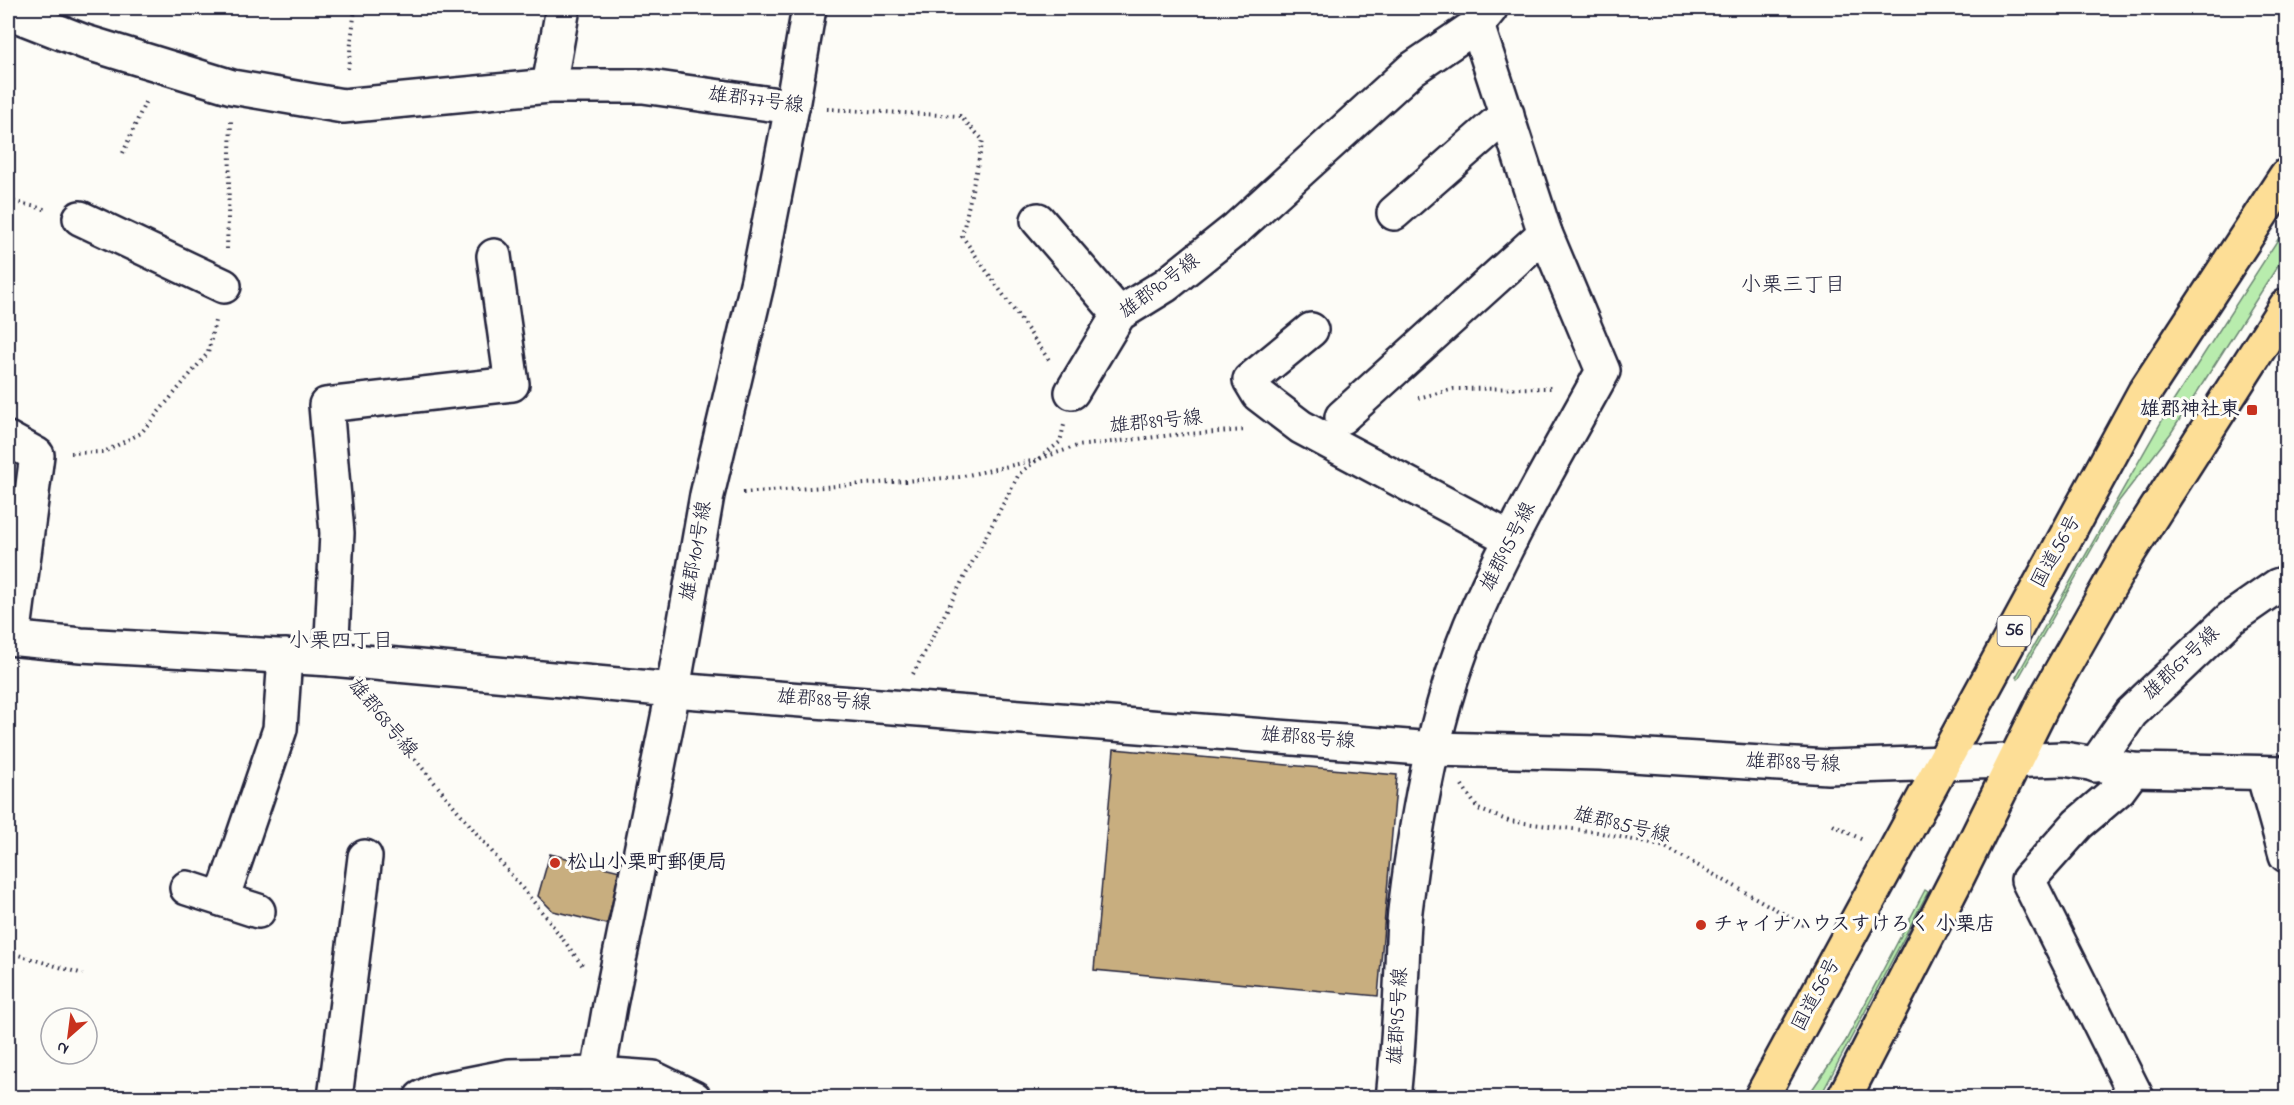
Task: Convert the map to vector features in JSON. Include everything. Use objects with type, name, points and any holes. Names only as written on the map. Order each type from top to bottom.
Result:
[{"type":"highway","name":"国道56号","points":[[1761,1098],[2144,393],[2286,176]]},
{"type":"highway","points":[[1844,1098],[2046,698],[2127,555],[2286,306]]},
{"type":"street","points":[[549,86],[563,8]]},
{"type":"street","name":"雄郡101号線","points":[[598,1086],[610,1005],[674,690],[707,495],[758,280],[809,8]]},
{"type":"street","points":[[1484,16],[1507,114],[1545,233],[1603,370]]},
{"type":"street","name":"雄郡90号線","points":[[1072,392],[1119,314],[1166,285],[1237,228],[1412,69],[1484,16]]},
{"type":"street","name":"雄郡77号線","points":[[11,22],[232,87],[343,106],[549,86],[643,86],[792,107]]},
{"type":"street","points":[[1394,213],[1507,114]]},
{"type":"street","points":[[80,218],[224,286]]},
{"type":"street","points":[[1038,220],[1119,314]]},
{"type":"street","points":[[1342,417],[1545,233]]},
{"type":"street","points":[[8,439],[37,455],[10,638],[81,645],[331,659],[337,533],[326,405],[512,384],[494,256]]},
{"type":"street","points":[[1311,330],[1250,380],[1259,395],[1300,427],[1511,539]]},
{"type":"street","name":"雄郡95号線","points":[[1393,1098],[1398,1055],[1405,904],[1418,825],[1446,749],[1451,679],[1478,609],[1511,539],[1603,370]]},
{"type":"street","name":"雄郡67号線","points":[[2095,765],[2131,713],[2231,618],[2277,586],[2286,583]]},
{"type":"street","points":[[222,899],[280,729],[285,656]]},
{"type":"street","name":"雄郡88号線","points":[[331,659],[674,690],[1446,749],[1600,753],[1828,767],[2064,759],[2133,770],[2275,773]]},
{"type":"street","points":[[2133,770],[2119,789],[2078,824],[2028,880],[2137,1098]]},
{"type":"street","points":[[2275,773],[2286,855]]},
{"type":"street","points":[[335,1098],[365,856]]},
{"type":"street","points":[[187,888],[258,911]]},
{"type":"street","points":[[422,1098],[435,1091],[510,1076],[598,1086],[653,1078],[694,1098]]},
{"type":"path","points":[[343,106],[355,8]]},
{"type":"path","points":[[123,153],[161,66]]},
{"type":"path","name":"雄郡77号線","points":[[792,107],[960,116],[982,140],[962,236],[1072,392]]},
{"type":"path","points":[[1409,400],[1454,389],[1578,387],[1603,370]]},
{"type":"path","points":[[895,706],[1019,474],[1060,442],[1072,392]]},
{"type":"path","name":"雄郡89号線","points":[[707,495],[959,477],[1036,460],[1077,446],[1173,435],[1300,427]]},
{"type":"path","name":"雄郡68号線","points":[[331,659],[547,918],[610,1005]]},
{"type":"path","name":"雄郡85号線","points":[[1446,749],[1459,781],[1478,809],[1509,821],[1597,832],[1665,847],[1808,927]]},
{"type":"path","points":[[8,952],[83,974]]},
{"type":"green space","points":[[2286,227],[2286,253],[2171,433],[2119,501],[2018,679],[2016,677],[2171,405]]},
{"type":"green space","points":[[1925,890],[1928,892],[1820,1097],[1807,1097],[1845,1042]]},
{"type":"building","points":[[1114,749],[1397,775],[1378,996],[1094,970]]},
{"type":"building","name":"松山小栗町郵便局","points":[[550,854],[620,871],[607,924],[553,911],[538,896]]},
{"type":"place","name":"雄郡神社東","points":[[2252,410]]},
{"type":"place","name":"松山小栗町郵便局","points":[[555,863]]},
{"type":"place","name":"チャイナハウスすけろく 小栗店","points":[[1701,925]]},
{"type":"district","name":"小栗三丁目","points":[[1793,286]]},
{"type":"district","name":"小栗四丁目","points":[[341,642]]}]
